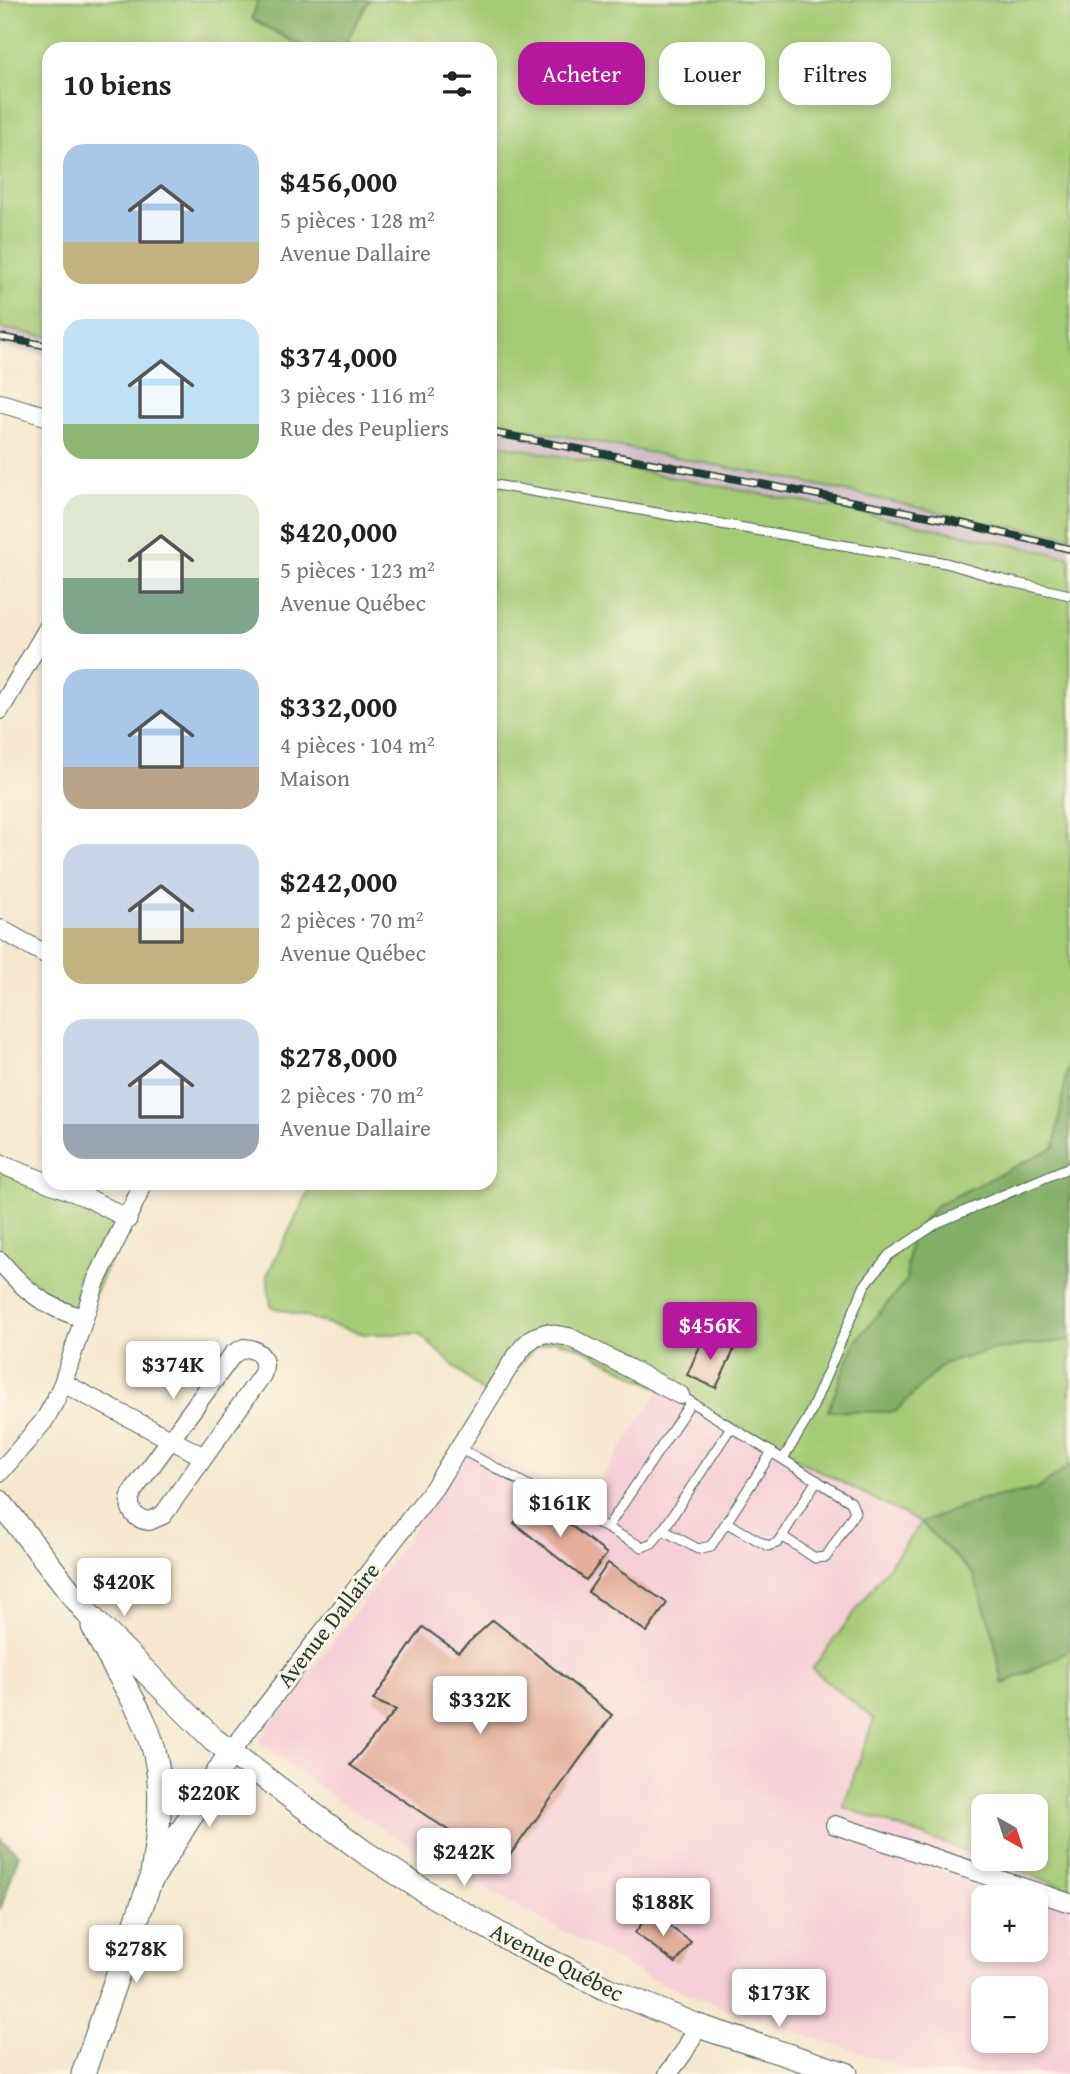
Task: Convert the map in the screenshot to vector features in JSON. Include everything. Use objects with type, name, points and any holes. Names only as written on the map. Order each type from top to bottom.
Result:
[{"type":"street","points":[[0,403],[42,415]]},
{"type":"street","points":[[0,710],[42,638]]},
{"type":"street","points":[[0,929],[42,952]]},
{"type":"street","points":[[0,1164],[42,1180]]},
{"type":"street","points":[[67,1190],[128,1219]]},
{"type":"street","points":[[0,1472],[44,1421],[63,1383],[96,1280],[141,1190]]},
{"type":"street","points":[[0,1261],[21,1287],[59,1311],[84,1318]]},
{"type":"street","name":"Avenue Dallaire","points":[[83,2074],[150,1882],[230,1753],[434,1488],[512,1362],[534,1336],[555,1333],[569,1337],[686,1398]]},
{"type":"street","points":[[244,1348],[256,1351],[263,1359],[262,1376],[204,1457],[163,1515],[149,1521],[138,1518],[130,1509],[130,1497],[233,1354],[244,1348]]},
{"type":"street","points":[[63,1383],[204,1457]]},
{"type":"street","name":"Avenue Québec","points":[[0,1502],[88,1613],[146,1673],[230,1753],[363,1852],[524,1948],[607,1989],[698,2026],[846,2074]]},
{"type":"street","points":[[88,1613],[106,1656],[142,1717],[156,1758],[162,1796],[150,1882]]},
{"type":"street","points":[[835,1825],[1070,1903]]},
{"type":"street","points":[[668,2074],[698,2026]]},
{"type":"lane","points":[[497,485],[946,564],[1007,581],[1070,594]]},
{"type":"lane","points":[[783,1459],[808,1418],[864,1285],[890,1255],[939,1222],[1070,1167]]},
{"type":"lane","points":[[607,1528],[686,1398],[851,1502],[855,1512],[826,1557],[815,1558],[782,1536]]},
{"type":"lane","points":[[459,1448],[642,1547],[652,1543],[663,1530],[732,1427]]},
{"type":"lane","points":[[663,1530],[698,1549],[711,1546],[772,1452]]},
{"type":"lane","points":[[727,1523],[768,1546],[778,1543],[817,1480]]},
{"type":"shaded area","points":[[0,328],[42,336],[42,355],[0,346]]},
{"type":"shaded area","points":[[497,423],[799,481],[978,521],[1070,537],[1070,557],[858,512],[497,444]]},
{"type":"shaded area","points":[[660,1390],[921,1523],[812,1669],[874,1719],[843,1807],[971,1853],[971,1871],[1020,1871],[1070,1889],[1070,2074],[925,2074],[719,2006],[648,1978],[429,1857],[338,1801],[258,1741],[369,1594],[471,1444],[584,1504]]},
{"type":"green space","points":[[0,0],[258,0],[252,19],[294,42],[42,42],[42,336],[0,328]]},
{"type":"green space","points":[[258,0],[369,0],[346,42],[294,42],[252,19]]},
{"type":"green space","points":[[369,0],[1070,0],[1070,537],[978,521],[799,481],[497,423],[497,42],[346,42]]},
{"type":"green space","points":[[497,444],[858,512],[1070,557],[1070,1049],[1055,1147],[937,1205],[910,1237],[906,1281],[855,1342],[828,1410],[895,1412],[943,1364],[995,1349],[1070,1340],[1070,1465],[1038,1489],[979,1500],[921,1523],[581,1348],[553,1340],[536,1347],[489,1398],[419,1334],[364,1334],[271,1307],[267,1275],[310,1190],[497,1190]]},
{"type":"green space","points":[[1070,1049],[1070,1340],[995,1349],[943,1364],[895,1412],[828,1411],[855,1342],[906,1281],[910,1237],[937,1205],[1055,1147]]},
{"type":"green space","points":[[0,1164],[42,1182],[42,1190],[61,1190],[128,1219],[84,1318],[0,1261]]},
{"type":"green space","points":[[1070,1465],[1070,1649],[1003,1684],[992,1629],[973,1574],[921,1523],[979,1500],[1038,1489]]},
{"type":"green space","points":[[921,1523],[973,1574],[992,1629],[1003,1684],[1070,1649],[1070,1889],[1020,1871],[1048,1871],[1048,1794],[971,1794],[971,1853],[843,1807],[874,1719],[812,1669]]},
{"type":"green space","points":[[0,1838],[19,1854],[0,1910]]},
{"type":"building","points":[[704,1337],[734,1350],[716,1388],[687,1375]]},
{"type":"building","points":[[535,1497],[607,1554],[586,1580],[514,1523]]},
{"type":"building","points":[[608,1563],[667,1603],[647,1632],[588,1592]]},
{"type":"building","points":[[493,1620],[612,1715],[502,1866],[350,1765],[396,1710],[373,1700],[423,1627],[458,1652]]},
{"type":"building","points":[[650,1912],[691,1942],[676,1963],[635,1933]]},
{"type":"railway","points":[[0,337],[42,345]]},
{"type":"railway","points":[[497,433],[944,519],[1070,549]]}]
